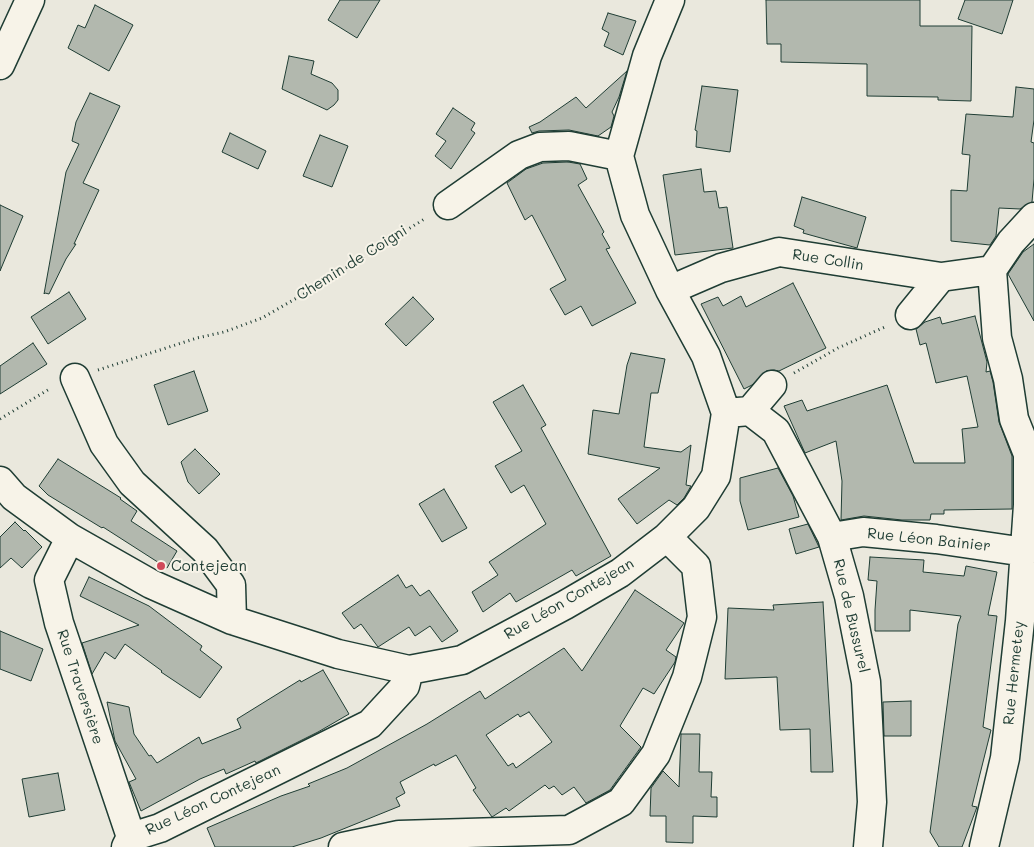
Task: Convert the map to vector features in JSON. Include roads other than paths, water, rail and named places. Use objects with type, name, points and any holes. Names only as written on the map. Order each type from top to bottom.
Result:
[{"type":"street","points":[[0,65],[30,0]]},
{"type":"street","points":[[448,205],[519,155],[540,147],[569,146],[619,156],[647,56],[670,0]]},
{"type":"street","name":"Rue Léon Contejean","points":[[128,842],[370,724],[405,686],[409,670],[462,660],[565,605],[620,573],[667,537],[696,508],[716,476],[738,412],[670,290],[635,215],[619,156]]},
{"type":"street","points":[[992,270],[1011,242],[1034,217]]},
{"type":"street","name":"Rue Collin","points":[[670,290],[721,268],[779,252],[941,277],[992,270]]},
{"type":"street","name":"Rue Hermetey","points":[[984,847],[1005,758],[1020,622],[1028,505],[1028,454],[1014,419],[1008,379],[997,338],[992,270]]},
{"type":"street","points":[[910,315],[941,277]]},
{"type":"street","points":[[75,378],[104,444],[132,483],[205,550],[231,585],[232,620]]},
{"type":"street","points":[[738,412],[772,385]]},
{"type":"street","name":"Rue de Bussurel","points":[[738,412],[776,431],[832,538],[849,596],[866,682],[872,802],[868,847]]},
{"type":"street","points":[[0,481],[14,497],[70,538],[138,577],[232,620],[338,654],[409,670]]},
{"type":"street","name":"Rue Léon Bainier","points":[[832,538],[863,532],[936,539],[1025,552]]},
{"type":"street","points":[[344,847],[399,835],[569,830],[621,802],[656,754],[687,677],[702,617],[696,566],[667,537]]},
{"type":"street","name":"Rue Traversière","points":[[70,538],[49,580],[59,624],[128,842]]},
{"type":"place","name":"Contejean","points":[[161,566]]}]
